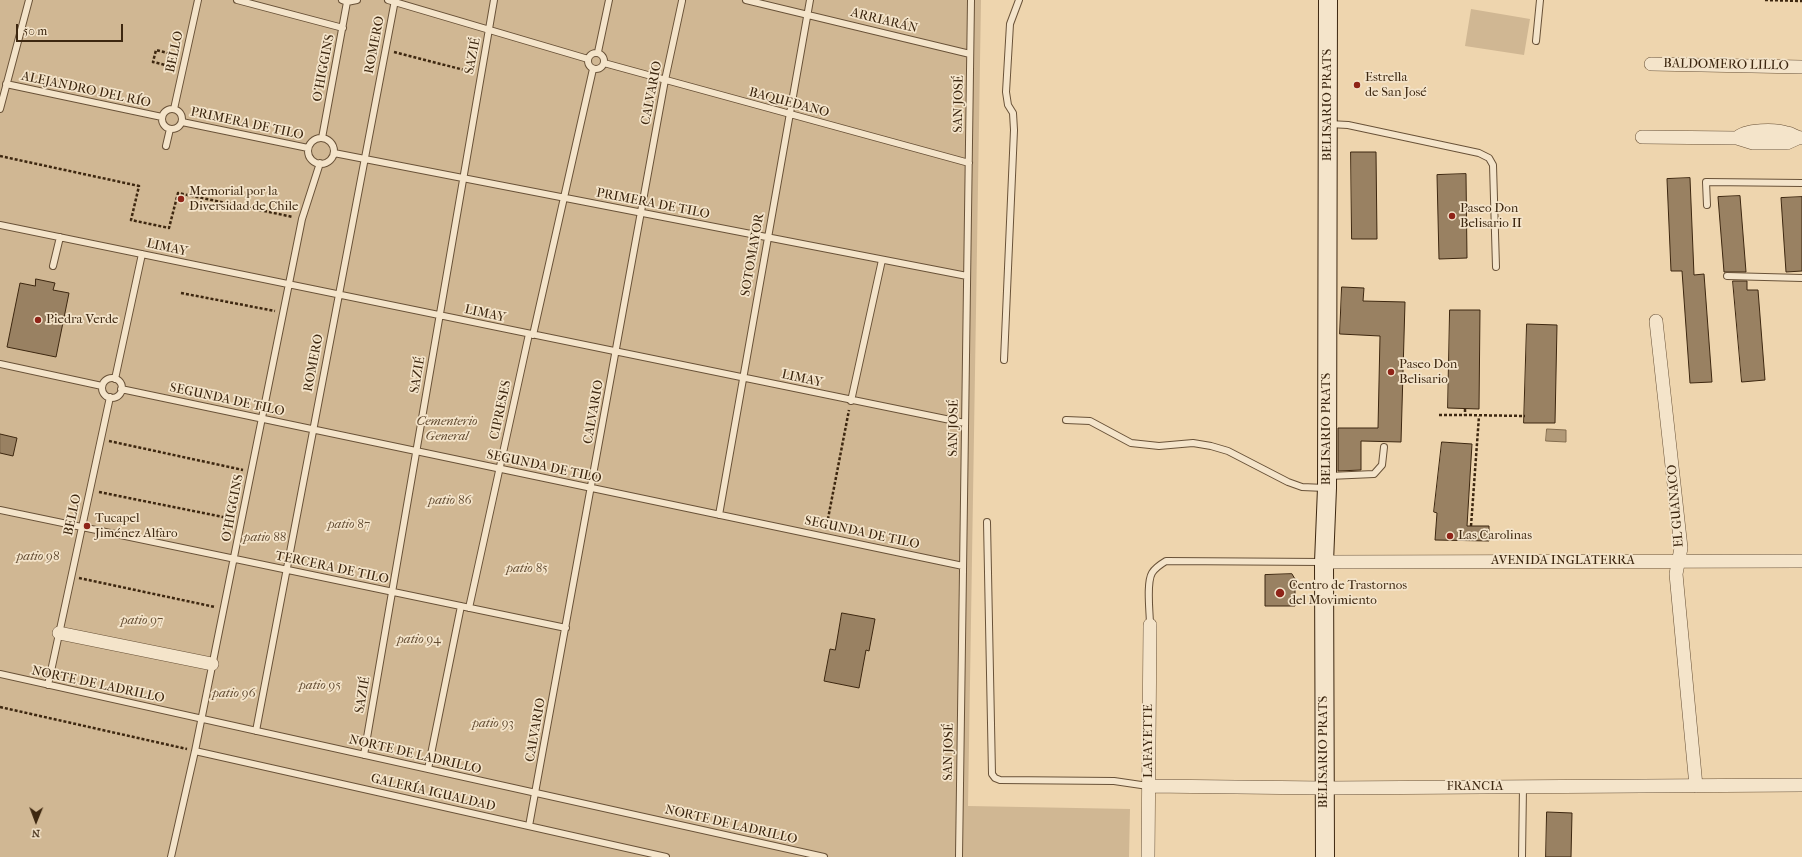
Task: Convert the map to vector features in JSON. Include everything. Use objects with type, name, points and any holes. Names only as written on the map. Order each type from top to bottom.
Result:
[{"type":"street","name":"BELISARIO PRATS","points":[[1324,857],[1324,562],[1327,482],[1328,0]]},
{"type":"street","name":"BALDOMERO LILLO","points":[[1651,64],[1802,67]]},
{"type":"street","points":[[1642,137],[1738,138],[1753,143],[1787,143],[1800,138]]},
{"type":"street","name":"EL GUANACO","points":[[1656,321],[1681,548],[1676,574],[1696,786]]},
{"type":"street","name":"AVENIDA INGLATERRA","points":[[1324,562],[1679,560],[1802,561]]},
{"type":"street","name":"LAFAYETTE","points":[[1148,857],[1150,625]]},
{"type":"street","points":[[59,633],[212,664]]},
{"type":"street","name":"FRANCIA","points":[[1148,786],[1324,788],[1802,785]]},
{"type":"lane","points":[[0,108],[29,0]]},
{"type":"lane","name":"BELLO","points":[[174,109],[198,0]]},
{"type":"lane","points":[[237,0],[343,28]]},
{"type":"lane","points":[[345,1],[357,0]]},
{"type":"lane","name":"SAZIÉ","points":[[364,755],[494,0]]},
{"type":"lane","points":[[598,52],[609,0]]},
{"type":"lane","name":"CALVARIO","points":[[529,826],[592,488],[665,80],[682,0]]},
{"type":"lane","name":"ARRIARÁN","points":[[746,0],[970,54]]},
{"type":"lane","name":"SOTOMAYOR","points":[[719,515],[810,0]]},
{"type":"lane","name":"SAN JOSÉ","points":[[959,857],[971,0]]},
{"type":"lane","points":[[1004,360],[1014,130],[1013,113],[1008,105],[1006,92],[1010,24],[1019,0]]},
{"type":"lane","points":[[1536,41],[1540,0]]},
{"type":"lane","name":"O'HIGGINS","points":[[322,138],[343,28],[345,1]]},
{"type":"lane","points":[[392,1],[588,59]]},
{"type":"lane","name":"ROMERO","points":[[256,731],[385,49],[392,1]]},
{"type":"lane","points":[[598,52],[604,58],[604,63],[601,68],[593,69],[588,64],[588,59],[593,53],[598,52]]},
{"type":"lane","name":"BAQUEDANO","points":[[604,63],[969,163]]},
{"type":"lane","name":"CIPRESES","points":[[469,608],[499,469],[564,198],[593,69]]},
{"type":"lane","name":"ALEJANDRO DEL RÍO","points":[[6,84],[162,117]]},
{"type":"lane","points":[[174,109],[180,112],[182,122],[176,128],[170,129],[165,126],[162,117],[165,112],[174,109]]},
{"type":"lane","name":"PRIMERA DE TILO","points":[[182,122],[308,148]]},
{"type":"lane","points":[[1328,124],[1356,127],[1479,153],[1489,158],[1493,164],[1496,267]]},
{"type":"lane","points":[[166,146],[170,129]]},
{"type":"lane","points":[[322,138],[330,141],[334,149],[334,153],[327,162],[320,164],[312,160],[308,152],[308,148],[315,139],[322,138]]},
{"type":"lane","name":"PRIMERA DE TILO","points":[[334,153],[967,276]]},
{"type":"lane","name":"O'HIGGINS","points":[[171,857],[195,751],[302,219],[320,164]]},
{"type":"lane","points":[[1707,204],[1706,182],[1802,183]]},
{"type":"lane","name":"LIMAY","points":[[0,225],[851,401],[965,423]]},
{"type":"lane","points":[[53,266],[60,237]]},
{"type":"lane","points":[[115,379],[142,254]]},
{"type":"lane","points":[[851,401],[882,260]]},
{"type":"lane","points":[[1727,276],[1802,278]]},
{"type":"lane","points":[[0,364],[102,386]]},
{"type":"lane","points":[[107,379],[115,379],[121,385],[121,389],[117,396],[110,397],[104,393],[102,386],[107,379]]},
{"type":"lane","name":"SEGUNDA DE TILO","points":[[121,389],[963,566]]},
{"type":"lane","name":"BELLO","points":[[48,685],[110,397]]},
{"type":"lane","points":[[1066,420],[1090,421],[1131,443],[1159,446],[1193,443],[1211,446],[1228,451],[1288,482],[1302,487],[1374,474],[1382,465],[1384,447]]},
{"type":"lane","name":"TERCERA DE TILO","points":[[0,510],[566,628]]},
{"type":"lane","points":[[987,522],[992,774],[1000,780],[1114,781],[1148,786]]},
{"type":"lane","points":[[1150,625],[1152,574],[1159,565],[1166,561],[1324,562]]},
{"type":"lane","points":[[428,769],[461,606]]},
{"type":"lane","name":"NORTE DE LADRILLO","points":[[0,674],[824,857]]},
{"type":"lane","name":"GALERÍA IGUALDAD","points":[[195,751],[666,857]]},
{"type":"lane","points":[[1522,857],[1524,787]]},
{"type":"path","points":[[1765,0],[1802,1]]},
{"type":"path","points":[[385,49],[481,75]]},
{"type":"path","points":[[183,69],[153,62],[156,50],[185,58]]},
{"type":"path","points":[[0,156],[139,186],[131,220],[162,227],[169,228],[178,193],[302,219]]},
{"type":"path","points":[[181,292],[284,313]]},
{"type":"path","points":[[824,537],[851,401]]},
{"type":"path","points":[[1465,409],[1465,415]]},
{"type":"path","points":[[1439,415],[1525,416]]},
{"type":"path","points":[[1471,526],[1479,416]]},
{"type":"path","points":[[101,439],[251,471]]},
{"type":"path","points":[[90,490],[242,520]]},
{"type":"path","points":[[72,577],[224,609]]},
{"type":"path","points":[[0,707],[195,751]]},
{"type":"green space","name":"Cementerio General","points":[[0,0],[981,0],[968,806],[1130,809],[1129,857],[0,857]]},
{"type":"green space","points":[[1471,9],[1530,19],[1524,55],[1465,46]]},
{"type":"shaded area","points":[[1547,429],[1566,430],[1566,442],[1546,441]]},
{"type":"building","points":[[1351,152],[1376,152],[1377,239],[1352,239]]},
{"type":"building","name":"Paseo Don Belisario II","points":[[1466,174],[1467,258],[1439,259],[1437,175]]},
{"type":"building","points":[[1690,178],[1694,275],[1704,274],[1712,382],[1690,383],[1682,271],[1671,271],[1667,179]]},
{"type":"building","points":[[1740,196],[1746,272],[1724,272],[1718,197]]},
{"type":"building","points":[[1802,197],[1802,271],[1786,272],[1781,198]]},
{"type":"building","name":"Piedra Verde","points":[[36,279],[55,283],[53,290],[69,293],[56,357],[7,347],[20,283],[35,286]]},
{"type":"building","points":[[1733,281],[1747,281],[1747,290],[1758,290],[1765,380],[1742,382]]},
{"type":"building","points":[[1342,287],[1364,288],[1363,301],[1405,302],[1401,442],[1361,441],[1361,470],[1338,471],[1338,428],[1378,428],[1380,336],[1340,334]]},
{"type":"building","points":[[1450,310],[1480,310],[1479,409],[1448,408]]},
{"type":"building","points":[[1527,324],[1557,325],[1555,423],[1524,423]]},
{"type":"building","points":[[0,434],[17,438],[13,456],[0,453]]},
{"type":"building","points":[[1442,442],[1472,444],[1467,526],[1489,526],[1489,541],[1435,540],[1437,513],[1434,512]]},
{"type":"building","name":"Centro de Trastornos del Movimiento","points":[[1292,574],[1295,579],[1295,606],[1265,606],[1265,575]]},
{"type":"building","points":[[842,613],[875,619],[869,651],[866,650],[859,688],[824,681],[830,649],[835,650]]},
{"type":"building","points":[[1547,812],[1572,813],[1571,857],[1546,857]]},
{"type":"place","name":"Estrella de San José","points":[[1357,85]]},
{"type":"place","name":"Memorial por la Diversidad de Chile","points":[[181,199]]},
{"type":"place","name":"Paseo Don Belisario II","points":[[1452,216]]},
{"type":"place","name":"Piedra Verde","points":[[38,320]]},
{"type":"place","name":"Paseo Don Belisario","points":[[1391,372]]},
{"type":"place","name":"Tucapel Jiménez Alfaro","points":[[87,526]]},
{"type":"place","name":"Las Carolinas","points":[[1450,536]]},
{"type":"place","name":"Centro de Trastornos del Movimiento","points":[[1280,593]]},
{"type":"park label","name":"patio 86","points":[[450,501]]},
{"type":"park label","name":"patio 87","points":[[349,525]]},
{"type":"park label","name":"patio 88","points":[[265,538]]},
{"type":"park label","name":"patio 98","points":[[38,557]]},
{"type":"park label","name":"patio 85","points":[[527,569]]},
{"type":"park label","name":"patio 97","points":[[142,621]]},
{"type":"park label","name":"patio 94","points":[[419,640]]},
{"type":"park label","name":"patio 95","points":[[320,686]]},
{"type":"park label","name":"patio 96","points":[[234,694]]},
{"type":"park label","name":"patio 93","points":[[493,724]]}]
